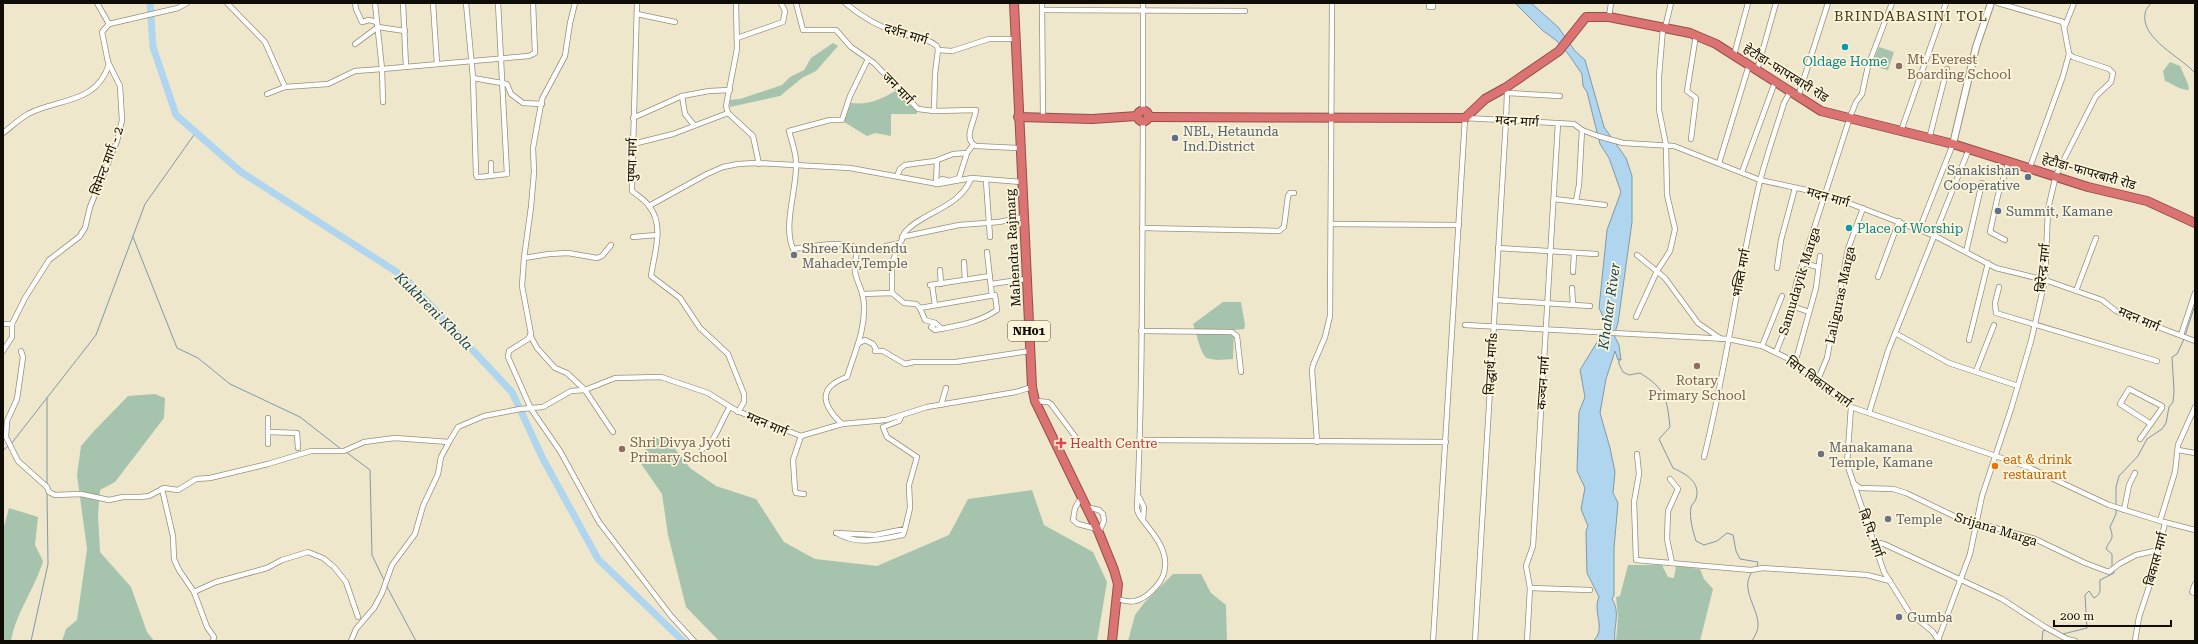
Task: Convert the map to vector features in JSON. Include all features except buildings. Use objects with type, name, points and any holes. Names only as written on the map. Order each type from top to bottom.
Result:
[{"type":"highway","name":"Mahendra Rajmarg","points":[[1014,3],[1014,39],[1032,387],[1036,402],[1098,531],[1118,584],[1112,641]]},
{"type":"highway","name":"हेटौडा-फापरबारी रोड","points":[[1465,118],[1485,99],[1506,91],[1559,51],[1586,17],[1609,17],[1696,36],[1716,44],[1790,92],[1821,110],[1952,144],[2088,186],[2146,201],[2195,223]]},
{"type":"highway","points":[[1018,117],[1092,119],[1143,116],[1465,118]]},
{"type":"main road","points":[[1952,144],[1976,47],[1991,3]]},
{"type":"street","points":[[97,3],[108,24],[162,12],[177,5],[187,3]]},
{"type":"street","points":[[227,3],[265,42],[285,88]]},
{"type":"street","points":[[355,3],[356,9],[362,21],[372,20],[377,25],[405,31]]},
{"type":"street","points":[[375,3],[382,69],[382,102]]},
{"type":"street","points":[[403,3],[406,67]]},
{"type":"street","points":[[433,3],[437,64]]},
{"type":"street","points":[[466,3],[470,60],[473,78],[477,177],[507,174],[498,3]]},
{"type":"street","points":[[267,94],[285,88],[328,84],[355,71],[529,56],[535,53],[533,3]]},
{"type":"street","points":[[575,3],[570,23],[565,56],[558,71],[547,87],[533,148],[534,172],[522,286],[530,335],[537,348],[555,368],[567,373],[585,390],[610,430],[613,432]]},
{"type":"street","name":"पुष्पा मार्ग","points":[[637,3],[637,74],[633,118],[632,191],[649,206],[656,220],[657,235],[651,276],[680,298],[700,328],[728,354],[744,394],[744,402],[738,412]]},
{"type":"street","points":[[736,3],[737,49],[730,90],[726,103],[728,113],[753,136],[759,164]]},
{"type":"street","points":[[737,38],[783,22],[785,11],[781,3]]},
{"type":"street","name":"जन मार्ग","points":[[796,3],[803,30],[836,30],[851,47],[868,59],[918,109],[934,111],[976,110],[970,130],[970,138],[973,144]]},
{"type":"street","name":"दर्शन मार्ग","points":[[846,3],[872,24],[898,33],[931,41],[937,46],[938,50],[952,51],[989,39],[1014,39]]},
{"type":"street","points":[[1042,3],[1043,118]]},
{"type":"street","points":[[1117,599],[1136,601],[1154,589],[1163,574],[1165,567],[1162,547],[1137,510],[1139,497],[1140,440],[1143,3]]},
{"type":"street","points":[[1317,442],[1312,370],[1325,337],[1330,316],[1332,3]]},
{"type":"street","points":[[1429,3],[1429,7],[1433,7],[1433,3]]},
{"type":"street","points":[[1609,17],[1611,3]]},
{"type":"street","points":[[1636,317],[1657,271],[1670,251],[1675,229],[1667,195],[1666,146],[1659,110],[1659,76],[1664,28],[1671,3]]},
{"type":"street","points":[[1734,55],[1748,3]]},
{"type":"street","points":[[1757,70],[1776,3]]},
{"type":"street","points":[[1798,97],[1828,3]]},
{"type":"street","name":"Samudayik Marga","points":[[1776,352],[1790,318],[1802,263],[1850,118],[1856,102],[1862,94],[1868,66],[1892,3]]},
{"type":"street","points":[[1901,131],[1946,3]]},
{"type":"street","points":[[1998,3],[2063,22],[2065,26]]},
{"type":"street","points":[[2030,167],[2069,54],[2065,26],[2074,3]]},
{"type":"street","points":[[1042,10],[1246,11]]},
{"type":"street","points":[[637,14],[675,22]]},
{"type":"street","name":"सिमेन्ट मार्ग - 2","points":[[3,351],[12,337],[12,324],[25,298],[49,260],[79,237],[85,228],[90,207],[117,141],[122,120],[120,86],[109,64],[102,32],[108,24]]},
{"type":"street","points":[[355,44],[377,25]]},
{"type":"street","points":[[1691,139],[1696,98],[1687,91],[1696,36]]},
{"type":"street","points":[[934,111],[935,74],[938,50]]},
{"type":"street","name":"बिरेन्द्र मार्ग","points":[[1939,640],[1972,547],[1982,496],[2018,386],[2034,324],[2045,280],[2048,209],[2056,175],[2096,96],[2111,82],[2114,77],[2113,73],[2109,69],[2073,57],[2069,54]]},
{"type":"street","points":[[868,59],[850,96],[842,120],[830,120],[790,131],[796,150],[794,200],[789,214],[793,250],[842,244],[852,245],[857,249],[880,250],[886,246],[900,243]]},
{"type":"street","points":[[3,133],[28,114],[56,103],[79,98],[105,76],[109,64]]},
{"type":"street","points":[[1719,163],[1750,65]]},
{"type":"street","points":[[1929,139],[1947,69]]},
{"type":"street","points":[[473,78],[508,84],[511,94],[523,103],[542,104]]},
{"type":"street","points":[[1742,172],[1775,82]]},
{"type":"street","points":[[633,118],[682,96],[709,91],[730,90]]},
{"type":"street","points":[[1506,91],[1560,96]]},
{"type":"street","name":"सिद्धार्थ मार्गs","points":[[1475,641],[1506,120],[1506,91]]},
{"type":"street","name":"भक्ति मार्ग","points":[[1704,457],[1719,398],[1728,339],[1760,180],[1784,103],[1790,92]]},
{"type":"street","points":[[682,96],[685,114],[694,125]]},
{"type":"street","points":[[633,144],[673,134],[728,113]]},
{"type":"street","points":[[1434,641],[1465,118]]},
{"type":"street","name":"मदन मार्ग","points":[[1465,118],[1574,124],[1582,130],[1622,143],[1666,146],[1685,150],[1760,180],[1825,194],[1899,221],[1935,236],[1988,263],[2019,275],[2045,280],[2102,300],[2116,311],[2124,315],[2195,341]]},
{"type":"street","name":"कञ्चन मार्ग","points":[[1527,641],[1530,588],[1526,566],[1533,546],[1558,123]]},
{"type":"street","points":[[1576,202],[1580,185],[1582,130]]},
{"type":"street","points":[[936,184],[942,179],[949,181],[959,178],[967,153],[973,144],[976,146],[1020,148]]},
{"type":"street","points":[[1919,230],[1952,144]]},
{"type":"street","points":[[1869,413],[1895,333],[1969,149]]},
{"type":"street","points":[[897,176],[900,169],[906,164],[937,161],[953,154],[967,153]]},
{"type":"street","points":[[936,184],[937,161]]},
{"type":"street","points":[[2006,240],[1990,232],[1998,195],[2008,161]]},
{"type":"street","points":[[491,163],[491,176]]},
{"type":"street","points":[[649,206],[723,167],[759,164],[850,168],[936,184],[971,179],[1022,182]]},
{"type":"street","points":[[892,293],[892,263],[902,237],[909,229],[945,208],[966,190],[971,179]]},
{"type":"street","points":[[986,181],[990,237]]},
{"type":"street","points":[[1966,252],[1982,183]]},
{"type":"street","points":[[1777,268],[1781,240],[1795,188]]},
{"type":"street","points":[[1142,228],[1279,231],[1284,227],[1288,196],[1290,193],[1294,193]]},
{"type":"street","points":[[1554,199],[1605,205]]},
{"type":"street","name":"Laliguras Marga","points":[[1817,382],[1827,358],[1848,249],[1863,208]]},
{"type":"street","points":[[902,237],[959,225],[1023,217]]},
{"type":"street","points":[[1878,277],[1899,221]]},
{"type":"street","points":[[1331,224],[1459,225]]},
{"type":"street","points":[[633,237],[657,235]]},
{"type":"street","points":[[2076,291],[2096,238]]},
{"type":"street","points":[[524,258],[568,253],[597,258],[602,256],[611,245]]},
{"type":"street","points":[[1498,248],[1596,254]]},
{"type":"street","points":[[842,424],[829,412],[826,397],[828,390],[833,384],[847,377],[859,343],[864,305],[854,270],[857,249]]},
{"type":"street","points":[[987,252],[992,296]]},
{"type":"street","points":[[1573,272],[1574,253]]},
{"type":"street","points":[[1637,255],[1657,271],[1674,290],[1698,323],[1721,339]]},
{"type":"street","points":[[1795,363],[1816,288],[1820,256]]},
{"type":"street","points":[[964,262],[965,280]]},
{"type":"street","points":[[1802,263],[1818,266]]},
{"type":"street","points":[[1969,340],[1988,263]]},
{"type":"street","points":[[940,270],[941,284]]},
{"type":"street","points":[[935,305],[931,285],[990,276]]},
{"type":"street","points":[[991,284],[1026,279]]},
{"type":"street","points":[[1999,287],[1995,303],[1996,313],[2157,361]]},
{"type":"street","points":[[1572,288],[1572,305]]},
{"type":"street","points":[[2182,335],[2195,292]]},
{"type":"street","points":[[862,294],[892,293],[904,303],[913,303],[920,308],[924,320],[935,323],[931,326],[932,329],[942,329],[986,317],[997,310],[995,295],[920,308]]},
{"type":"street","points":[[1762,346],[1782,296]]},
{"type":"street","points":[[1495,300],[1590,306]]},
{"type":"street","points":[[1792,306],[1809,312]]},
{"type":"street","points":[[3,324],[12,324]]},
{"type":"street","name":"सिप विकास मार्ग","points":[[1465,325],[1728,339],[1762,346],[1795,363],[1817,382],[1851,407],[1996,455],[2043,473],[2109,505],[2162,522],[2195,529]]},
{"type":"street","points":[[1976,371],[1994,325]]},
{"type":"street","points":[[1141,331],[1232,332],[1237,336],[1241,372]]},
{"type":"street","points":[[1895,333],[1949,363],[2018,386]]},
{"type":"street","points":[[530,335],[524,342],[509,351],[508,357],[533,409],[560,451],[575,482],[610,538],[671,616],[694,641]]},
{"type":"street","points":[[859,343],[865,340],[873,344],[876,349],[875,351],[883,351],[905,364],[914,362],[955,362],[1030,351]]},
{"type":"street","points":[[21,351],[23,357],[17,399],[7,421],[6,437],[18,461],[47,487],[49,492],[55,495],[81,494],[109,500],[122,497],[148,496],[162,489],[178,490],[196,479],[210,478],[268,464],[312,451],[344,451],[364,442],[408,438],[449,442]]},
{"type":"street","name":"मदन मार्ग","points":[[351,641],[356,629],[374,608],[382,594],[392,565],[415,534],[423,506],[438,474],[441,457],[449,442],[458,427],[471,421],[505,412],[543,407],[571,391],[585,390],[615,378],[661,377],[708,393],[738,412],[801,436],[842,424],[886,420],[900,417],[927,407],[1016,392],[1032,387]]},
{"type":"street","points":[[941,405],[946,388]]},
{"type":"street","points":[[2140,439],[2151,424],[2162,406],[2129,390],[2120,404],[2151,424]]},
{"type":"street","points":[[1036,402],[1044,401],[1051,404],[1077,439]]},
{"type":"street","name":"बि.पि. मार्ग","points":[[1851,407],[1846,459],[1874,542],[1890,581],[1909,612],[1933,632],[1939,640]]},
{"type":"street","name":"बिकास मार्ग","points":[[2135,641],[2139,617],[2159,550],[2162,522],[2175,472],[2178,450],[2195,407]]},
{"type":"street","points":[[702,449],[706,448],[712,442],[730,408]]},
{"type":"street","points":[[900,417],[899,421],[883,427],[887,437],[917,457],[909,485],[910,508],[906,529],[903,535],[877,540],[860,541],[843,537],[836,532],[875,535],[906,529]]},
{"type":"street","points":[[268,418],[268,444]]},
{"type":"street","points":[[268,432],[297,433],[298,448]]},
{"type":"street","points":[[801,436],[793,464],[796,493],[804,494]]},
{"type":"street","points":[[1140,440],[1446,442]]},
{"type":"street","points":[[2178,450],[2195,453]]},
{"type":"street","points":[[1636,454],[1639,474],[1634,502],[1636,560],[1751,570],[1763,568],[1867,575],[1890,581]]},
{"type":"street","points":[[2123,509],[2129,485],[2135,473]]},
{"type":"street","points":[[1670,478],[1678,489],[1668,511],[1667,539],[1672,563]]},
{"type":"street","name":"Srijana Marga","points":[[1853,483],[1860,488],[1893,489],[1906,493],[1928,506],[1977,524],[2035,539],[2085,564],[2109,572],[2118,564],[2136,555],[2159,550]]},
{"type":"street","points":[[162,489],[173,536],[174,558],[179,570],[194,592],[207,627],[214,637],[213,641]]},
{"type":"street","points":[[1081,498],[1075,508],[1073,520],[1078,524],[1098,531],[1104,521],[1103,514],[1099,510],[1086,507]]},
{"type":"street","points":[[1874,542],[1884,544],[2002,599],[2045,627],[2067,639],[2075,641]]},
{"type":"street","points":[[194,592],[216,582],[267,568],[282,560],[308,552],[322,558],[334,567],[346,582],[358,617]]},
{"type":"street","points":[[2195,584],[2192,592],[2195,593]]},
{"type":"street","points":[[1530,588],[1577,590],[1582,592],[1590,590]]},
{"type":"green space","points":[[833,43],[838,46],[816,71],[802,78],[780,96],[730,107],[729,100],[740,99],[782,85],[790,77],[804,70],[811,58]]},
{"type":"green space","points":[[1879,47],[1894,52],[1888,70],[1871,66]]},
{"type":"green space","points":[[2170,62],[2180,66],[2189,90],[2180,88],[2165,81],[2163,71]]},
{"type":"green space","points":[[895,91],[917,110],[917,114],[891,114],[891,136],[875,133],[867,136],[844,122],[851,103],[874,101]]},
{"type":"green space","points":[[1223,302],[1241,302],[1245,325],[1244,329],[1234,330],[1233,359],[1217,360],[1206,358],[1203,354],[1193,324]]},
{"type":"green space","points":[[155,394],[165,398],[164,418],[115,482],[100,490],[98,515],[100,552],[131,587],[147,632],[154,641],[62,641],[66,629],[77,620],[87,549],[77,475],[81,446],[128,396]]},
{"type":"green space","points":[[653,437],[669,441],[690,468],[716,486],[756,499],[784,542],[815,559],[877,566],[949,535],[968,499],[1032,490],[1044,525],[1093,552],[1107,582],[1097,641],[719,641],[686,607],[668,535],[662,494],[639,461]]},
{"type":"green space","points":[[9,508],[38,517],[35,545],[43,561],[40,571],[13,630],[11,641],[3,641],[3,530]]},
{"type":"green space","points":[[1628,565],[1662,565],[1668,577],[1674,578],[1676,566],[1700,569],[1704,579],[1713,589],[1700,641],[1616,641],[1618,618],[1616,597],[1620,596]]},
{"type":"green space","points":[[1173,574],[1201,574],[1211,593],[1226,605],[1227,641],[1128,641],[1135,615],[1144,603]]},
{"type":"water","name":"Khahar River","points":[[1515,3],[1531,3],[1558,27],[1575,51],[1585,60],[1604,127],[1626,158],[1632,176],[1632,222],[1618,323],[1614,335],[1619,345],[1621,360],[1618,360],[1615,351],[1606,379],[1600,413],[1615,472],[1613,493],[1618,503],[1614,548],[1614,595],[1612,599],[1616,610],[1615,641],[1593,641],[1599,631],[1597,603],[1599,597],[1587,573],[1586,531],[1588,526],[1581,509],[1585,488],[1577,471],[1579,412],[1585,397],[1580,370],[1602,334],[1609,333],[1609,329],[1599,308],[1607,230],[1621,192],[1609,158],[1600,144],[1587,92],[1583,86],[1582,74],[1557,41],[1542,30]]},
{"type":"waterway","name":"Kukhreni Khola","points":[[150,3],[153,47],[176,115],[241,172],[403,276],[512,392],[543,459],[598,559],[683,641]]},
{"type":"waterway","points":[[2151,3],[2145,14],[2145,23],[2149,32],[2163,47],[2195,73]]},
{"type":"waterway","points":[[11,444],[96,335],[145,204],[196,132]]},
{"type":"waterway","points":[[133,237],[177,348],[198,358],[230,384],[300,417],[341,449]]},
{"type":"waterway","points":[[2185,336],[2195,305]]},
{"type":"waterway","points":[[2116,505],[2116,487],[2119,476],[2138,456],[2147,439],[2162,429],[2166,423],[2169,407],[2173,402],[2174,391],[2172,357],[2177,354],[2184,339]]},
{"type":"waterway","points":[[1619,359],[1619,364],[1623,372],[1629,375],[1640,373],[1655,384],[1664,396],[1668,409],[1670,427],[1659,439],[1673,468],[1691,479],[1696,488],[1696,499],[1691,506],[1692,524],[1696,541],[1704,545],[1717,541],[1727,533],[1733,535],[1736,551],[1740,559],[1758,562],[1757,567]]},
{"type":"waterway","points":[[47,398],[47,484]]},
{"type":"waterway","points":[[3,451],[8,446]]},
{"type":"waterway","points":[[346,452],[370,470],[372,555],[384,580]]},
{"type":"waterway","points":[[31,641],[48,564],[47,492]]},
{"type":"waterway","points":[[2112,569],[2112,554],[2106,549],[2112,537],[2110,527],[2116,514],[2116,510]]},
{"type":"waterway","points":[[2063,634],[2087,628],[2085,595],[2089,591],[2094,598],[2097,596],[2100,592],[2100,580],[2114,573],[2114,571]]},
{"type":"waterway","points":[[1752,572],[1749,578],[1748,592],[1756,612],[1758,626],[1757,632],[1752,641]]},
{"type":"waterway","points":[[386,585],[416,641]]},
{"type":"waterway","points":[[2042,641],[2043,631],[2046,630]]},
{"type":"place","name":"Oldage Home","points":[[1845,47]]},
{"type":"place","name":"Mt. Everest Boarding School","points":[[1899,66]]},
{"type":"place","name":"NBL, Hetaunda Ind.District","points":[[1175,138]]},
{"type":"place","name":"Sanakishan Cooperative","points":[[2028,177]]},
{"type":"place","name":"Summit, Kamane","points":[[1998,211]]},
{"type":"place","name":"Place of Worship","points":[[1849,228]]},
{"type":"place","name":"Shree Kundendu Mahadev,Temple","points":[[794,255]]},
{"type":"place","name":"Rotary Primary School","points":[[1697,366]]},
{"type":"place","name":"Health Centre","points":[[1061,443]]},
{"type":"place","name":"Shri Divya Jyoti Primary School","points":[[622,449]]},
{"type":"place","name":"Manakamana Temple, Kamane","points":[[1821,454]]},
{"type":"place","name":"eat & drink restaurant","points":[[1995,466]]},
{"type":"place","name":"Temple","points":[[1888,519]]},
{"type":"place","name":"Gumba","points":[[1899,617]]},
{"type":"district","name":"BRINDABASINI TOL","points":[[1911,16]]}]
